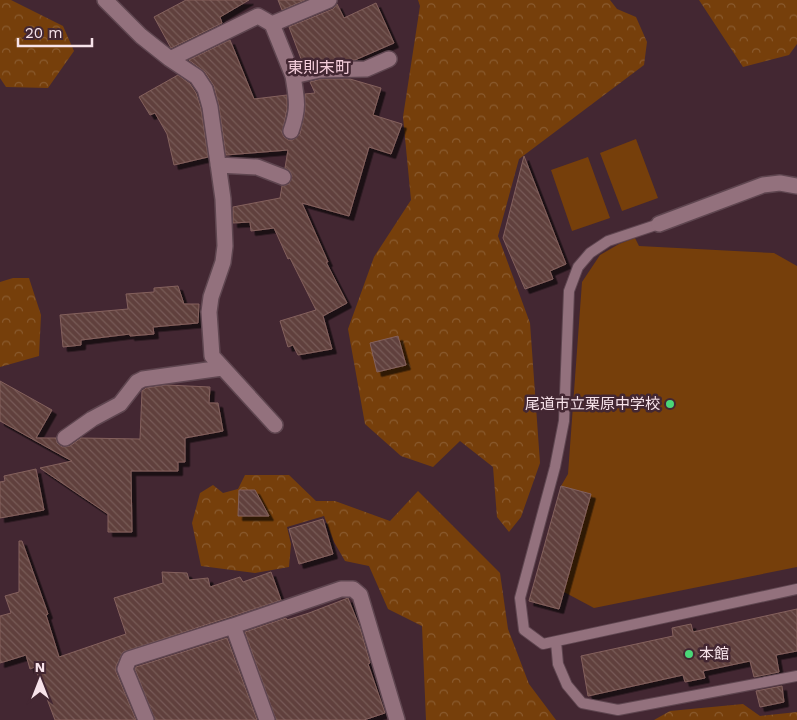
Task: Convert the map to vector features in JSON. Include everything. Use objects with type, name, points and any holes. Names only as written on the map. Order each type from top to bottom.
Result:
[{"type":"street","points":[[105,0],[135,30],[170,59],[197,77],[205,89],[210,107],[223,199],[225,246],[223,262],[211,297],[209,312],[212,356],[275,425]]},
{"type":"street","points":[[272,24],[329,0]]},
{"type":"street","points":[[170,59],[258,16],[272,24],[293,76],[298,102],[297,115],[291,130]]},
{"type":"street","points":[[293,76],[325,70],[366,69],[389,59]]},
{"type":"street","points":[[218,165],[257,167],[283,177]]},
{"type":"street","points":[[659,224],[763,185],[780,183],[797,186]]},
{"type":"street","points":[[65,438],[92,419],[120,404],[137,382],[143,379],[222,368]]},
{"type":"street","points":[[146,720],[126,669],[129,659],[233,626],[340,588],[353,589],[360,595],[397,720]]},
{"type":"street","points":[[233,626],[267,720]]},
{"type":"lane","points":[[659,224],[608,241],[590,253],[578,267],[569,291],[564,421],[555,467],[520,598],[524,630],[543,644],[797,589]]},
{"type":"lane","points":[[556,642],[558,664],[567,685],[582,703],[618,710],[797,676]]},
{"type":"green space","points":[[0,0],[11,0],[63,26],[74,51],[48,88],[6,87],[0,78]]},
{"type":"green space","points":[[418,0],[610,0],[617,9],[636,17],[647,42],[644,65],[519,159],[498,236],[530,323],[540,463],[521,517],[509,532],[497,517],[493,467],[460,441],[433,467],[401,456],[365,424],[348,329],[374,257],[411,200],[403,117],[420,6]]},
{"type":"green space","points":[[699,0],[797,0],[797,44],[789,55],[743,67]]},
{"type":"green space","points":[[636,139],[658,198],[622,211],[600,153]]},
{"type":"green space","points":[[588,157],[610,218],[572,231],[551,170]]},
{"type":"green space","points":[[635,238],[639,246],[774,253],[797,266],[797,567],[594,608],[564,592],[591,494],[561,486],[568,474],[582,282],[600,255],[619,244]]},
{"type":"green space","points":[[13,278],[29,278],[41,315],[39,356],[0,367],[0,282]]},
{"type":"green space","points":[[245,475],[289,475],[316,501],[335,501],[390,521],[418,491],[500,573],[508,629],[529,684],[556,720],[426,720],[422,626],[388,609],[369,566],[345,561],[334,542],[324,516],[287,527],[291,544],[289,567],[255,573],[201,566],[192,523],[200,493],[213,485],[223,493],[238,489]]},
{"type":"green space","points":[[743,704],[760,716],[797,712],[797,720],[654,720],[670,711]]},
{"type":"building","points":[[186,0],[249,0],[220,17],[222,23],[171,48],[154,17]]},
{"type":"building","points":[[278,0],[305,0],[282,10]]},
{"type":"building","points":[[376,3],[394,43],[355,60],[320,61],[303,64],[289,27],[333,9],[337,4],[344,18]]},
{"type":"building","points":[[230,40],[254,99],[287,95],[287,109],[282,133],[288,140],[293,140],[300,134],[305,111],[305,94],[315,93],[310,82],[321,79],[350,79],[381,88],[373,115],[402,124],[391,154],[369,147],[349,216],[302,203],[328,262],[326,262],[347,303],[323,316],[332,349],[298,355],[293,345],[288,347],[280,321],[316,310],[290,258],[288,259],[274,228],[251,231],[250,222],[233,223],[233,207],[280,198],[282,186],[289,184],[292,176],[290,171],[285,168],[288,150],[226,155],[214,86],[205,72],[189,60]]},
{"type":"building","points":[[178,75],[190,84],[196,93],[201,109],[208,157],[174,165],[167,134],[155,113],[150,115],[139,97]]},
{"type":"building","points":[[524,156],[566,264],[550,271],[553,279],[525,289],[503,238]]},
{"type":"building","points":[[178,286],[184,304],[199,304],[198,323],[153,327],[154,334],[130,336],[130,334],[81,340],[81,345],[63,347],[60,315],[128,309],[126,294],[154,292],[154,288]]},
{"type":"building","points":[[398,336],[406,365],[377,372],[370,343]]},
{"type":"building","points":[[0,381],[52,410],[36,438],[56,438],[57,443],[62,447],[70,446],[81,438],[140,439],[142,391],[146,388],[166,385],[210,387],[209,403],[218,403],[223,431],[185,438],[185,462],[178,462],[178,471],[131,471],[132,532],[108,532],[108,514],[40,468],[72,461],[0,421]]},
{"type":"building","points":[[36,469],[44,510],[0,518],[0,482],[5,481],[4,476]]},
{"type":"building","points":[[561,486],[591,494],[559,609],[529,601]]},
{"type":"building","points":[[239,490],[255,490],[269,516],[238,516]]},
{"type":"building","points":[[323,519],[333,554],[299,564],[289,529]]},
{"type":"building","points":[[19,541],[22,541],[48,614],[46,615],[59,657],[126,634],[114,598],[163,583],[162,572],[187,573],[189,580],[208,578],[210,587],[240,577],[243,582],[271,572],[281,600],[123,652],[116,666],[116,672],[136,720],[55,720],[35,667],[30,669],[26,655],[0,663],[0,616],[11,613],[5,596],[19,592]]},
{"type":"building","points":[[348,598],[360,628],[370,663],[368,664],[385,713],[364,720],[276,720],[245,632],[286,618],[287,620],[309,613]]},
{"type":"building","name":"本館","points":[[797,609],[797,651],[776,655],[779,672],[754,677],[750,661],[703,671],[705,678],[685,682],[683,675],[588,696],[581,656],[673,636],[672,628],[691,624],[693,632]]},
{"type":"building","points":[[227,638],[257,720],[155,720],[135,669],[136,667]]},
{"type":"building","points":[[782,686],[784,702],[760,707],[756,691]]},
{"type":"place","name":"尾道市立栗原中学校","points":[[670,404]]},
{"type":"place","name":"本館","points":[[689,654]]},
{"type":"district","name":"東則末町","points":[[319,67]]}]
